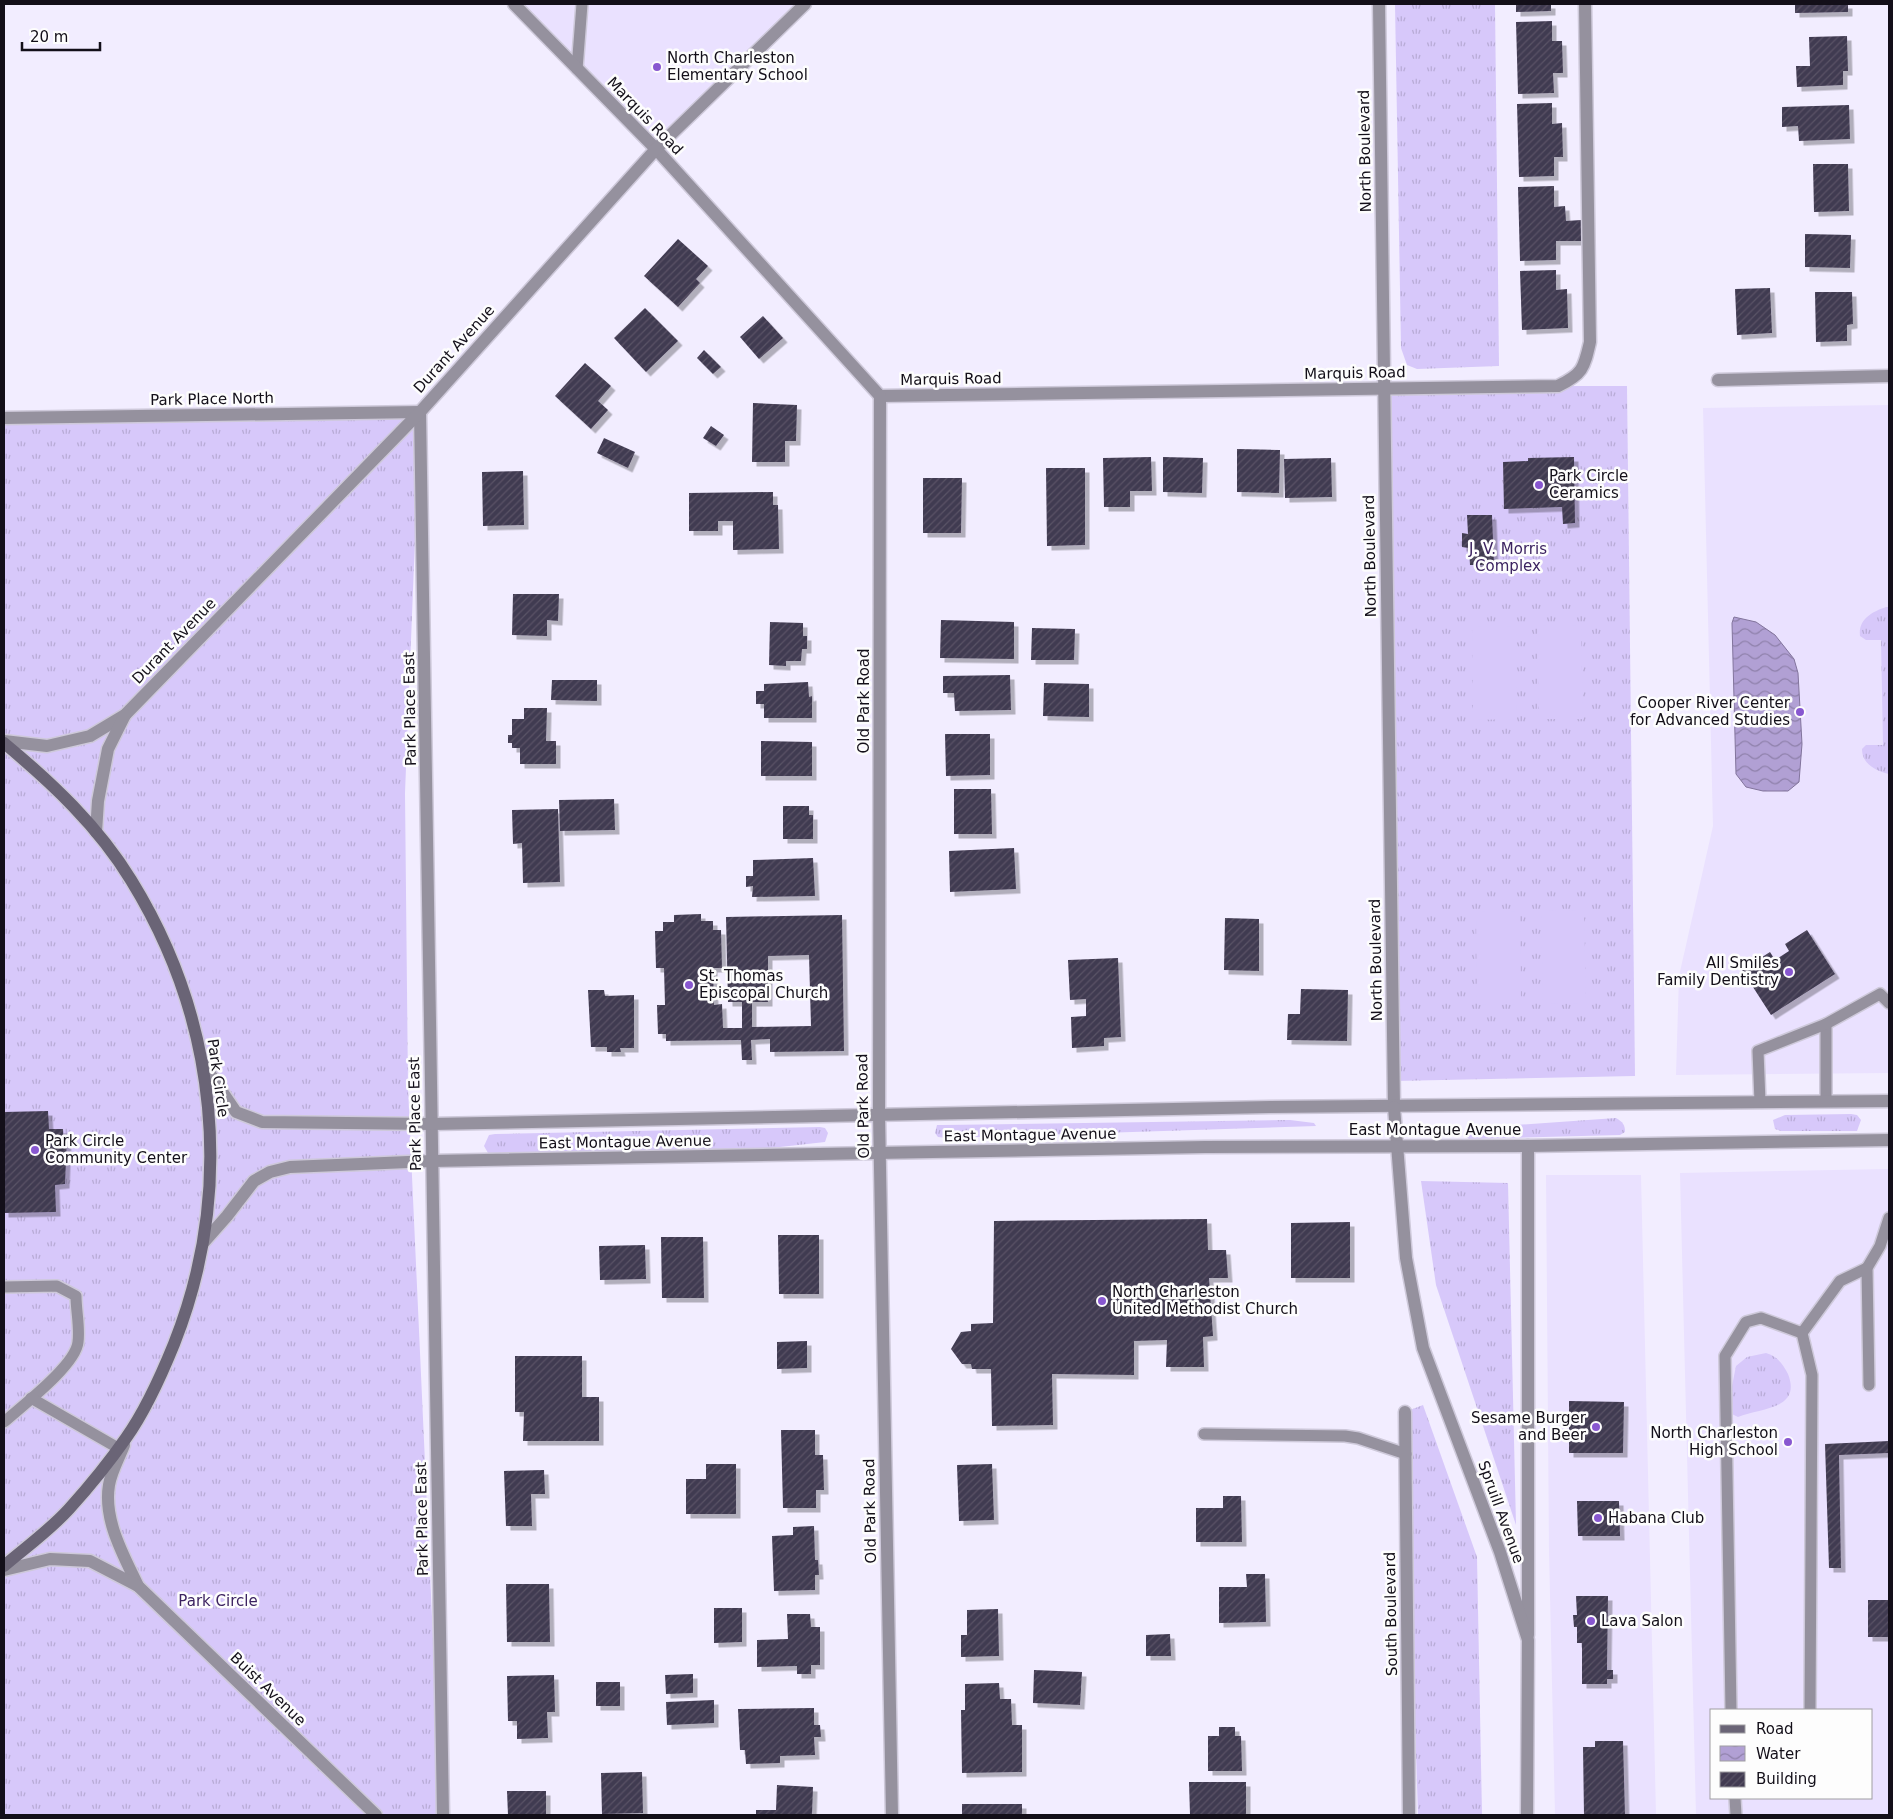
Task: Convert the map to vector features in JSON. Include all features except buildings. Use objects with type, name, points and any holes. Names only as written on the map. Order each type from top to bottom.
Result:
[{"type":"main road","name":"Park Circle","points":[[4,742],[70,802],[96,832],[130,878],[158,928],[180,981],[193,1022],[202,1062],[211,1152],[204,1242],[187,1310],[161,1376],[127,1437],[68,1510],[4,1566]]},
{"type":"street","name":"Marquis Road","points":[[514,4],[656,149],[880,396],[1558,386],[1576,378],[1585,362],[1590,342],[1585,4]]},
{"type":"street","name":"Durant Avenue","points":[[4,742],[47,746],[90,736],[125,715],[420,412],[656,149],[805,4]]},
{"type":"street","name":"North Boulevard","points":[[1379,4],[1394,1107]]},
{"type":"street","points":[[1718,380],[1889,376]]},
{"type":"street","name":"Old Park Road","points":[[880,396],[879,1114],[892,1815]]},
{"type":"street","name":"Park Place North","points":[[4,418],[420,412]]},
{"type":"street","name":"Park Place East","points":[[420,412],[428,795],[443,1815]]},
{"type":"street","name":"Durant Avenue","points":[[96,832],[98,801],[108,749],[125,715]]},
{"type":"street","name":"East Montague Avenue","points":[[202,1062],[236,1112],[262,1122],[432,1124],[1260,1107],[1889,1101]]},
{"type":"street","name":"Spruill Avenue","points":[[1394,1107],[1406,1258],[1423,1348],[1500,1552],[1528,1640],[1527,1815]]},
{"type":"street","name":"East Montague Avenue","points":[[204,1242],[228,1216],[254,1182],[270,1172],[290,1167],[432,1161],[1205,1147],[1528,1146],[1889,1140]]},
{"type":"street","points":[[1528,1146],[1528,1640]]},
{"type":"street","name":"South Boulevard","points":[[1405,1412],[1409,1815]]},
{"type":"street","name":"Buist Avenue","points":[[127,1437],[110,1482],[108,1496],[110,1514],[119,1546],[138,1586]]},
{"type":"street","name":"Buist Avenue","points":[[4,1570],[50,1559],[90,1561],[138,1586],[376,1815]]},
{"type":"lane","points":[[577,69],[582,4]]},
{"type":"lane","points":[[1760,1102],[1758,1051],[1826,1024],[1880,994],[1889,1003]]},
{"type":"lane","points":[[1826,1024],[1826,1101]]},
{"type":"lane","points":[[1869,1385],[1867,1268],[1880,1246],[1889,1218]]},
{"type":"lane","points":[[1810,1709],[1812,1375],[1802,1333],[1840,1281],[1867,1268]]},
{"type":"lane","points":[[4,1288],[58,1286],[76,1296],[78,1343],[73,1358],[4,1422]]},
{"type":"lane","points":[[1731,1709],[1725,1356],[1746,1322],[1761,1318],[1802,1333]]},
{"type":"lane","points":[[30,1398],[118,1448]]},
{"type":"lane","points":[[1204,1434],[1345,1436],[1358,1438],[1406,1454]]},
{"type":"lane","points":[[1735,1799],[1736,1815]]},
{"type":"shaded area","name":"North Charleston Elementary School","points":[[514,4],[802,4],[656,149]]},
{"type":"shaded area","name":"Cooper River Center for Advanced Studies","points":[[1889,405],[1889,1073],[1676,1075],[1679,976],[1713,826],[1703,408]]},
{"type":"shaded area","name":"North Charleston High School","points":[[1889,1169],[1889,1815],[1696,1815],[1680,1173]]},
{"type":"shaded area","points":[[1546,1175],[1641,1175],[1656,1815],[1555,1815],[1549,1551]]},
{"type":"green space","points":[[1395,4],[1495,4],[1499,366],[1417,369],[1407,365],[1401,348]]},
{"type":"green space","name":"J. V. Morris Complex","points":[[1627,386],[1635,1076],[1394,1081],[1385,389]]},
{"type":"green space","name":"Park Circle","points":[[420,412],[405,793],[408,1088],[441,1815],[4,1815],[4,418]]},
{"type":"green space","points":[[1889,607],[1889,774],[1879,771],[1867,763],[1862,749],[1866,745],[1883,745],[1881,640],[1866,640],[1860,636],[1860,630],[1867,617]]},
{"type":"green space","points":[[1581,625],[1583,719],[1539,719],[1537,626]]},
{"type":"green space","points":[[1516,626],[1517,719],[1473,720],[1472,627]]},
{"type":"green space","points":[[1584,910],[1586,1003],[1543,1004],[1541,911]]},
{"type":"green space","points":[[1520,911],[1521,1004],[1477,1005],[1476,912]]},
{"type":"green space","points":[[1785,1115],[1857,1115],[1861,1120],[1857,1131],[1781,1131],[1775,1129],[1773,1120]]},
{"type":"green space","points":[[1616,1118],[1625,1127],[1625,1132],[1620,1135],[1469,1139],[1465,1136],[1465,1132],[1468,1129],[1473,1128]]},
{"type":"green space","points":[[1290,1120],[1314,1123],[1316,1126],[947,1138],[938,1137],[935,1133],[937,1125]]},
{"type":"green space","points":[[825,1128],[828,1133],[825,1142],[736,1152],[494,1156],[488,1153],[484,1146],[489,1135],[495,1134]]},
{"type":"green space","points":[[1421,1181],[1508,1183],[1516,1525],[1436,1285]]},
{"type":"green space","points":[[1766,1353],[1776,1358],[1786,1370],[1791,1386],[1789,1395],[1776,1406],[1738,1417],[1732,1414],[1728,1406],[1736,1366],[1747,1357]]},
{"type":"green space","points":[[1423,1405],[1477,1557],[1482,1815],[1418,1815],[1405,1412]]},
{"type":"water","points":[[1734,617],[1756,622],[1775,635],[1794,659],[1798,673],[1802,744],[1799,782],[1788,791],[1763,791],[1746,787],[1736,774],[1732,623]]},
{"type":"place","name":"North Charleston Elementary School","points":[[657,67]]},
{"type":"place","name":"Park Circle Ceramics","points":[[1539,485]]},
{"type":"place","name":"Cooper River Center for Advanced Studies","points":[[1800,712]]},
{"type":"place","name":"All Smiles Family Dentistry","points":[[1789,972]]},
{"type":"place","name":"St. Thomas Episcopal Church","points":[[689,985]]},
{"type":"place","name":"Park Circle Community Center","points":[[35,1150]]},
{"type":"place","name":"North Charleston United Methodist Church","points":[[1102,1301]]},
{"type":"place","name":"Sesame Burger and Beer","points":[[1596,1427]]},
{"type":"place","name":"North Charleston High School","points":[[1788,1442]]},
{"type":"place","name":"Habana Club","points":[[1598,1518]]},
{"type":"place","name":"Lava Salon","points":[[1591,1621]]}]
